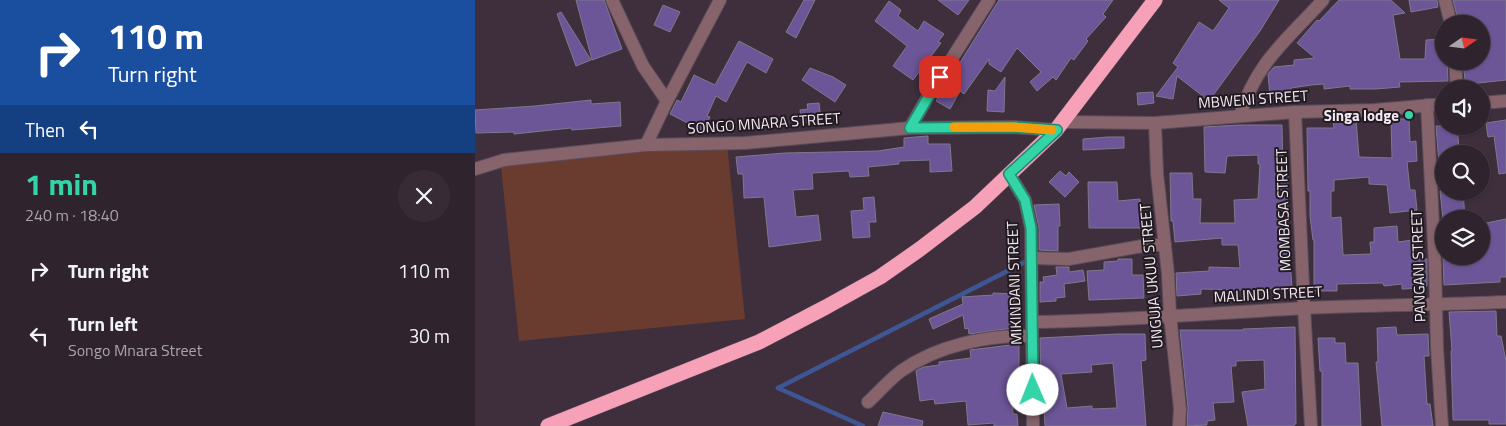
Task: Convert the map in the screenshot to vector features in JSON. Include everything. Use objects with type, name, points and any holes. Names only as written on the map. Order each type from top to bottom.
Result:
[{"type":"highway","points":[[548,426],[759,342],[880,277],[920,249],[975,207],[1060,126],[1155,0]]},
{"type":"street","points":[[612,0],[643,66],[667,101]]},
{"type":"street","points":[[646,145],[720,0]]},
{"type":"street","points":[[910,128],[989,0]]},
{"type":"street","points":[[1240,116],[1244,101],[1263,66],[1295,28],[1323,0]]},
{"type":"street","points":[[1445,0],[1449,15]]},
{"type":"street","points":[[1490,101],[1506,100]]},
{"type":"street","name":"PANGANI STREET","points":[[1427,105],[1442,426]]},
{"type":"street","name":"MBWENI STREET","points":[[1060,126],[1155,123],[1295,112],[1375,110],[1435,105]]},
{"type":"street","name":"MOMBASA STREET","points":[[1295,112],[1311,426]]},
{"type":"street","name":"UNGUJA UKUU STREET","points":[[1155,123],[1157,173],[1180,410],[1179,426]]},
{"type":"street","name":"SONGO MNARA STREET","points":[[475,169],[504,160],[646,145],[745,143],[910,128],[1060,126]]},
{"type":"street","name":"MIKINDANI STREET","points":[[1009,174],[1025,200],[1031,228],[1033,426]]},
{"type":"street","points":[[1032,258],[1069,259],[1147,245],[1165,245]]},
{"type":"street","name":"MALINDI STREET","points":[[1033,322],[1086,322],[1304,308],[1506,302]]},
{"type":"street","points":[[868,402],[902,371],[933,353],[992,338],[1016,335],[1033,336]]},
{"type":"shaded area","points":[[727,144],[745,319],[519,341],[501,166]]},
{"type":"building","points":[[576,0],[604,0],[622,49],[592,60]]},
{"type":"building","points":[[804,0],[815,0],[796,38],[786,32]]},
{"type":"building","points":[[938,0],[969,0],[958,15]]},
{"type":"building","points":[[999,0],[1113,0],[1103,14],[1106,17],[1086,39],[1088,41],[1074,60],[1071,58],[1056,80],[1053,77],[1037,91],[1030,82],[1041,72],[1017,48],[1001,72],[989,64],[989,59],[964,94],[960,91],[950,109],[936,101]]},
{"type":"building","points":[[1219,0],[1279,0],[1260,31],[1209,101],[1177,76],[1173,99],[1156,96],[1178,67],[1173,63],[1199,22],[1213,31],[1229,8]]},
{"type":"building","points":[[1339,0],[1391,0],[1405,13],[1393,15],[1400,59],[1425,59],[1426,40],[1435,40],[1435,70],[1447,70],[1448,80],[1399,82],[1400,87],[1376,89],[1350,89],[1350,86],[1324,89],[1324,84],[1311,85],[1291,88],[1292,93],[1270,96],[1268,74],[1274,67],[1294,65],[1294,60],[1315,58],[1297,43],[1317,20],[1319,21]]},
{"type":"building","points":[[1409,0],[1437,0],[1438,7],[1411,12]]},
{"type":"building","points":[[1453,0],[1506,0],[1506,80],[1490,82],[1490,80],[1465,80],[1464,70],[1490,70],[1490,15],[1457,15]]},
{"type":"building","points":[[889,1],[901,10],[898,16],[918,31],[924,21],[944,34],[938,42],[941,43],[913,80],[893,66],[907,46],[875,21]]},
{"type":"building","points":[[663,5],[680,12],[670,32],[654,25]]},
{"type":"building","points":[[561,12],[591,60],[576,66],[557,14]]},
{"type":"building","points":[[739,41],[773,59],[766,73],[747,62],[726,102],[716,96],[707,116],[710,117],[703,131],[670,114],[677,100],[681,102],[694,75],[715,85]]},
{"type":"building","points":[[810,68],[833,77],[846,85],[835,102],[802,80]]},
{"type":"building","points":[[1005,77],[1004,112],[987,111],[988,90],[995,91]]},
{"type":"building","points":[[1153,92],[1154,103],[1138,105],[1137,93]]},
{"type":"building","points":[[591,100],[591,104],[620,102],[621,126],[572,130],[571,128],[514,134],[514,132],[476,133],[475,110]]},
{"type":"building","points":[[819,103],[821,121],[802,123],[800,110],[808,109],[807,104]]},
{"type":"building","points":[[1333,119],[1356,119],[1359,157],[1392,158],[1391,119],[1409,119],[1410,142],[1416,141],[1417,161],[1407,162],[1410,190],[1415,190],[1417,210],[1390,213],[1387,185],[1369,184],[1369,177],[1334,180],[1334,191],[1331,191],[1331,218],[1341,217],[1343,255],[1371,254],[1370,242],[1374,242],[1374,228],[1397,226],[1398,242],[1412,240],[1414,259],[1427,259],[1427,286],[1425,288],[1402,289],[1402,284],[1384,286],[1383,283],[1337,284],[1337,291],[1314,291],[1314,240],[1310,216],[1310,191],[1308,191],[1307,128],[1334,128]]},
{"type":"building","points":[[1506,120],[1506,173],[1499,174],[1494,136],[1488,137],[1488,135],[1490,135],[1490,122]]},
{"type":"building","points":[[1282,125],[1283,173],[1288,174],[1287,219],[1283,219],[1284,248],[1289,248],[1292,287],[1242,290],[1201,289],[1201,294],[1177,296],[1176,273],[1209,271],[1209,267],[1240,268],[1238,245],[1222,245],[1222,238],[1175,242],[1173,221],[1171,221],[1170,173],[1192,173],[1193,199],[1201,199],[1200,223],[1235,223],[1234,200],[1258,199],[1260,164],[1258,164],[1258,155],[1227,156],[1225,173],[1205,172],[1204,127]]},
{"type":"building","points":[[1437,135],[1458,135],[1459,145],[1438,145]]},
{"type":"building","points":[[928,136],[928,144],[950,144],[952,171],[930,172],[930,160],[899,161],[899,164],[868,167],[869,176],[850,177],[849,171],[812,173],[813,189],[793,190],[796,217],[818,215],[821,240],[769,247],[764,197],[744,198],[743,174],[738,174],[736,157],[785,153],[878,151],[904,147],[904,138]]},
{"type":"building","points":[[1124,137],[1124,148],[1083,150],[1083,139]]},
{"type":"building","points":[[1060,171],[1066,176],[1069,172],[1079,182],[1065,197],[1049,182]]},
{"type":"building","points":[[1088,182],[1117,182],[1118,201],[1140,199],[1141,228],[1089,228]]},
{"type":"building","points":[[874,197],[876,222],[869,222],[870,237],[853,238],[851,211],[864,210],[863,198]]},
{"type":"building","points":[[1441,200],[1464,200],[1464,210],[1442,210]]},
{"type":"building","points":[[1059,204],[1058,251],[1039,250],[1039,228],[1034,205]]},
{"type":"building","points":[[1506,219],[1506,277],[1500,277],[1500,282],[1444,285],[1443,265],[1490,265],[1490,222]]},
{"type":"building","points":[[1118,259],[1132,259],[1132,275],[1143,275],[1144,298],[1089,300],[1087,271],[1104,270],[1104,262],[1118,261]]},
{"type":"building","points":[[1056,267],[1069,267],[1069,272],[1083,270],[1085,281],[1064,284],[1065,297],[1056,298],[1056,301],[1040,302],[1040,282],[1044,282],[1043,277],[1057,275]]},
{"type":"building","points":[[993,293],[1014,294],[1013,328],[969,334],[968,328],[965,329],[963,315],[933,329],[929,319],[963,304],[962,297],[993,295]]},
{"type":"building","points":[[1496,311],[1497,336],[1501,336],[1506,361],[1506,424],[1489,424],[1489,420],[1453,420],[1452,351],[1449,312]]},
{"type":"building","points":[[1295,327],[1296,424],[1294,426],[1248,426],[1242,392],[1265,389],[1264,360],[1236,361],[1236,366],[1231,366],[1234,402],[1213,403],[1215,420],[1207,421],[1207,425],[1187,426],[1188,408],[1180,330],[1243,330]]},
{"type":"building","points":[[1396,327],[1397,335],[1428,334],[1429,356],[1424,356],[1427,404],[1430,404],[1433,426],[1382,426],[1376,362],[1378,362],[1377,328]]},
{"type":"building","points":[[1145,334],[1146,360],[1141,361],[1146,426],[1045,426],[1044,409],[1042,410],[1041,403],[1040,338]],"holes":[[[1113,363],[1117,408],[1092,409],[1092,406],[1067,408],[1061,374],[1092,372],[1091,365]]]},
{"type":"building","points":[[1318,338],[1335,338],[1335,343],[1345,343],[1346,363],[1358,363],[1361,426],[1322,426],[1322,371],[1320,371]]},
{"type":"building","points":[[1019,344],[1019,381],[1011,381],[1013,414],[1017,414],[1018,426],[994,426],[994,423],[968,425],[966,401],[935,404],[934,399],[920,401],[916,371],[919,369],[939,365],[939,362],[971,358],[970,350]]},
{"type":"building","points":[[883,412],[923,421],[922,426],[878,426]]},
{"type":"waterway","points":[[778,388],[1031,259]]},
{"type":"waterway","points":[[778,388],[863,426]]},
{"type":"slow traffic","points":[[954,127],[1014,127],[1052,130]]},
{"type":"place","name":"Singa lodge","points":[[1409,115]]},
{"type":"route","points":[[940,77],[910,128],[1014,127],[1057,130],[1009,174],[1025,200],[1031,228],[1033,390]]}]
